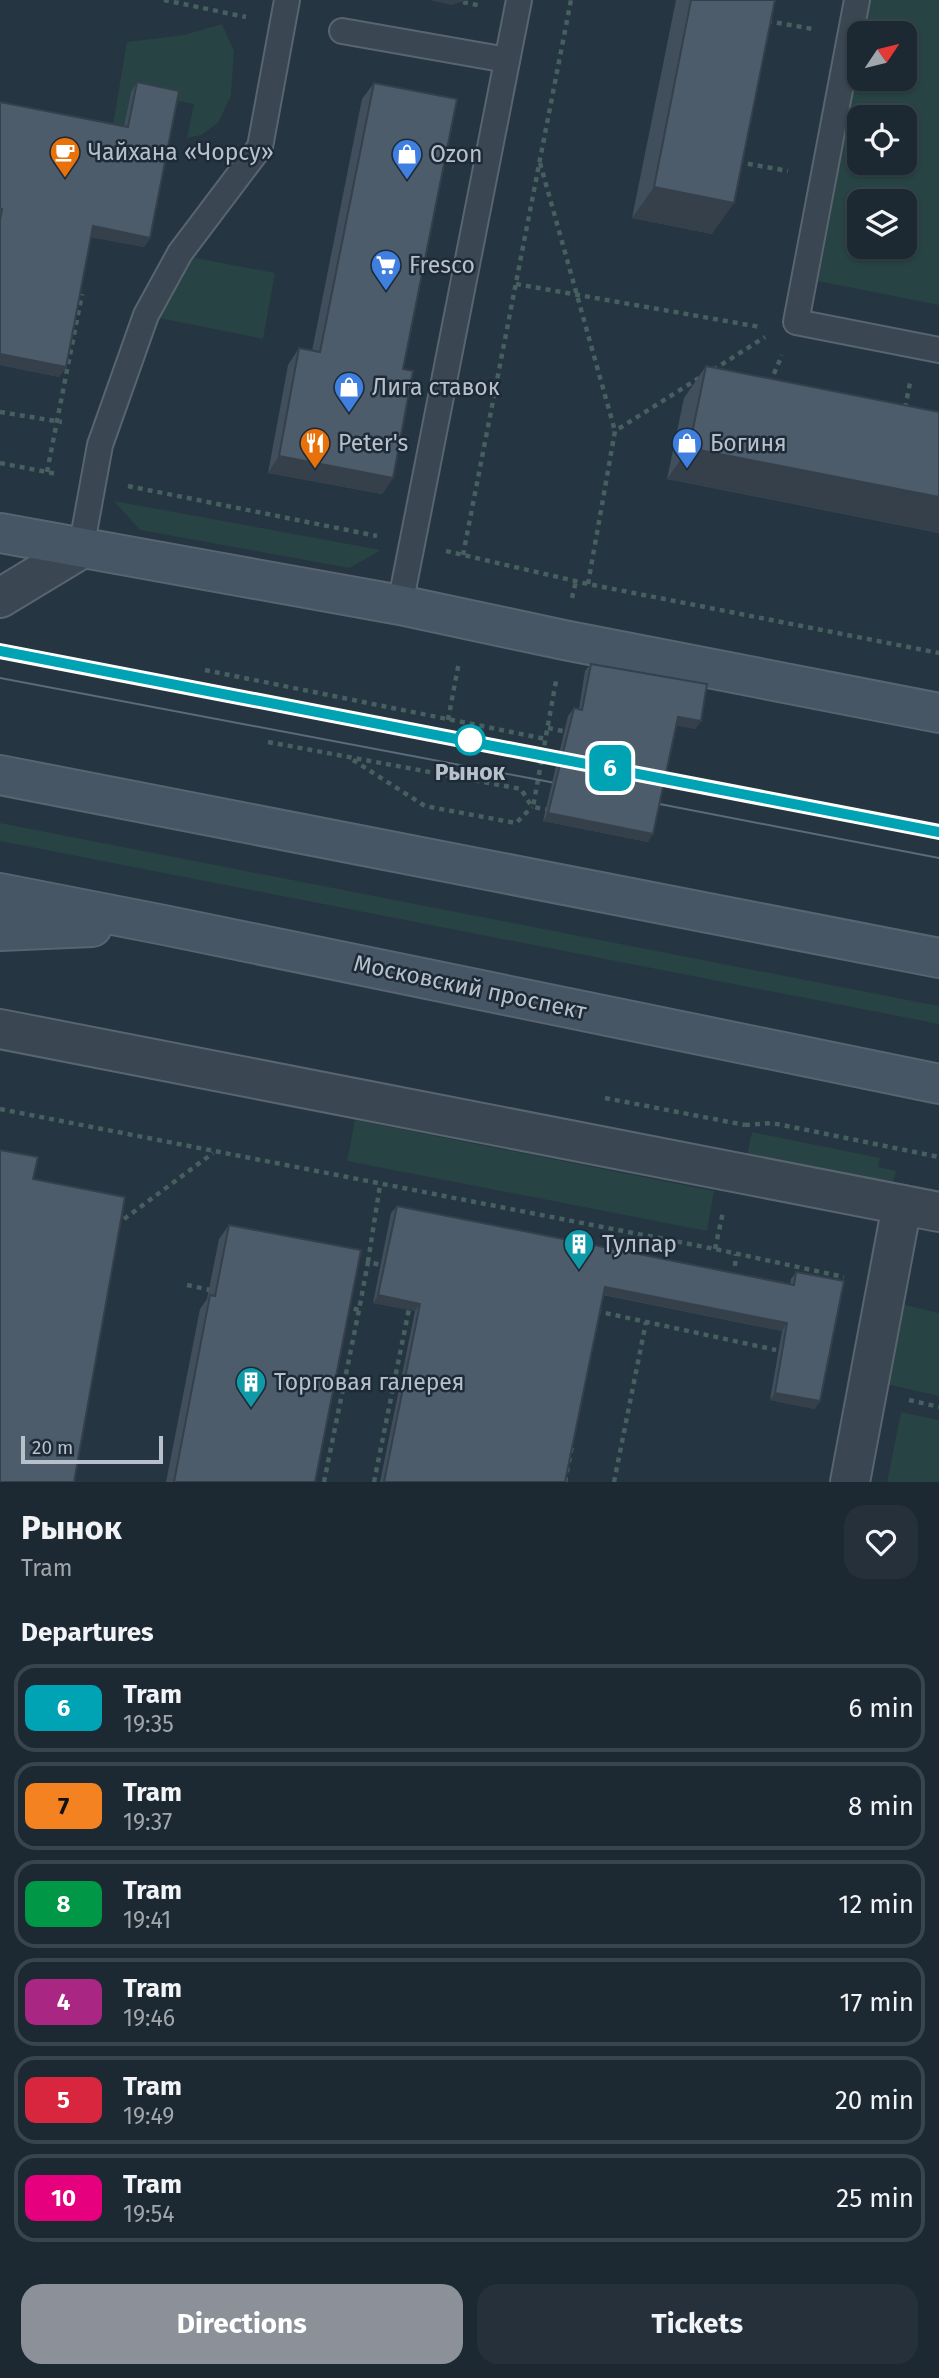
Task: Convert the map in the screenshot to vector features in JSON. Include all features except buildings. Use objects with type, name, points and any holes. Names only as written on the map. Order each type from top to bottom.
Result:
[{"type":"main road","points":[[0,533],[400,605],[939,713]]},
{"type":"main road","points":[[0,775],[939,958]]},
{"type":"main road","name":"Московский проспект","points":[[0,893],[939,1084]]},
{"type":"main road","points":[[0,930],[164,925]]},
{"type":"street","points":[[0,598],[81,549]]},
{"type":"street","points":[[0,1028],[921,1208],[850,1482]]},
{"type":"lane","points":[[400,605],[519,0]]},
{"type":"lane","points":[[853,21],[857,0]]},
{"type":"lane","points":[[81,549],[100,445],[146,315],[180,253],[260,147],[285,12]]},
{"type":"lane","points":[[342,32],[507,60]]},
{"type":"lane","points":[[847,51],[823,178],[786,326],[928,348]]},
{"type":"path","points":[[164,0],[285,12]]},
{"type":"path","points":[[463,555],[571,0]]},
{"type":"path","points":[[463,2],[486,7]]},
{"type":"path","points":[[755,19],[847,34]]},
{"type":"path","points":[[727,160],[823,178]]},
{"type":"path","points":[[540,162],[615,431],[588,584]]},
{"type":"path","points":[[516,284],[786,326]]},
{"type":"path","points":[[47,472],[59,422],[66,357],[82,294]]},
{"type":"path","points":[[768,386],[786,326]]},
{"type":"path","points":[[615,431],[786,326]]},
{"type":"path","points":[[904,413],[928,348]]},
{"type":"path","points":[[0,412],[59,422]]},
{"type":"path","points":[[0,463],[383,537]]},
{"type":"path","points":[[438,549],[588,584],[939,653]]},
{"type":"path","points":[[572,599],[576,581]]},
{"type":"path","points":[[448,720],[460,653]]},
{"type":"path","points":[[205,670],[546,739]]},
{"type":"path","points":[[348,757],[425,806],[516,823],[532,807],[558,673]]},
{"type":"path","points":[[548,728],[573,733]]},
{"type":"path","points":[[268,742],[521,789],[532,807]]},
{"type":"path","points":[[532,807],[559,811]]},
{"type":"path","points":[[606,1098],[723,1121]]},
{"type":"path","points":[[0,1109],[846,1277]]},
{"type":"path","points":[[745,1125],[772,1123],[939,1157]]},
{"type":"path","points":[[108,1230],[214,1152]]},
{"type":"path","points":[[324,1482],[359,1310],[380,1185]]},
{"type":"path","points":[[715,1249],[725,1204]]},
{"type":"path","points":[[735,1266],[736,1254]]},
{"type":"path","points":[[368,1262],[392,1267]]},
{"type":"path","points":[[187,1285],[221,1292]]},
{"type":"path","points":[[374,1482],[411,1299]]},
{"type":"path","points":[[333,1304],[359,1310]]},
{"type":"path","points":[[586,1309],[776,1350]]},
{"type":"path","points":[[595,1324],[598,1311]]},
{"type":"path","points":[[614,1482],[646,1322]]},
{"type":"path","points":[[565,1482],[573,1443]]},
{"type":"green space","points":[[870,0],[939,0],[939,305],[818,281],[847,125],[847,175],[917,175],[917,105],[851,105],[853,91],[917,91],[917,21],[866,21]]},
{"type":"green space","points":[[222,24],[234,51],[231,95],[218,123],[201,135],[187,138],[194,104],[131,92],[124,126],[113,124],[127,42],[184,35]]},
{"type":"green space","points":[[191,257],[275,273],[263,339],[159,318]]},
{"type":"green space","points":[[114,501],[381,550],[350,568],[140,530]]},
{"type":"green space","points":[[0,823],[939,1006],[939,1024],[0,841]]},
{"type":"green space","points":[[355,1120],[714,1191],[707,1231],[347,1161]]},
{"type":"green space","points":[[752,1132],[880,1158],[878,1167],[896,1171],[891,1190],[746,1161]]},
{"type":"green space","points":[[901,1304],[939,1313],[939,1396],[886,1384]]},
{"type":"green space","points":[[901,1412],[939,1420],[939,1482],[887,1482]]},
{"type":"tram line","points":[[0,651],[578,762]]},
{"type":"tram line","name":"6","points":[[0,651],[939,832]]},
{"type":"tram line","points":[[0,678],[571,786]]},
{"type":"tram line","points":[[647,775],[939,832]]},
{"type":"tram line","points":[[639,800],[939,858]]},
{"type":"place","name":"Чайхана «Чорсу»","points":[[65,179]]},
{"type":"place","name":"Ozon","points":[[407,181]]},
{"type":"place","name":"Fresco","points":[[386,292]]},
{"type":"place","name":"Лига ставок","points":[[349,414]]},
{"type":"place","name":"Peter's","points":[[315,470]]},
{"type":"place","name":"Богиня","points":[[687,470]]},
{"type":"place","name":"Рынок","points":[[470,740]]},
{"type":"place","name":"Тулпар","points":[[579,1271]]},
{"type":"place","name":"Торговая галерея","points":[[251,1409]]}]
